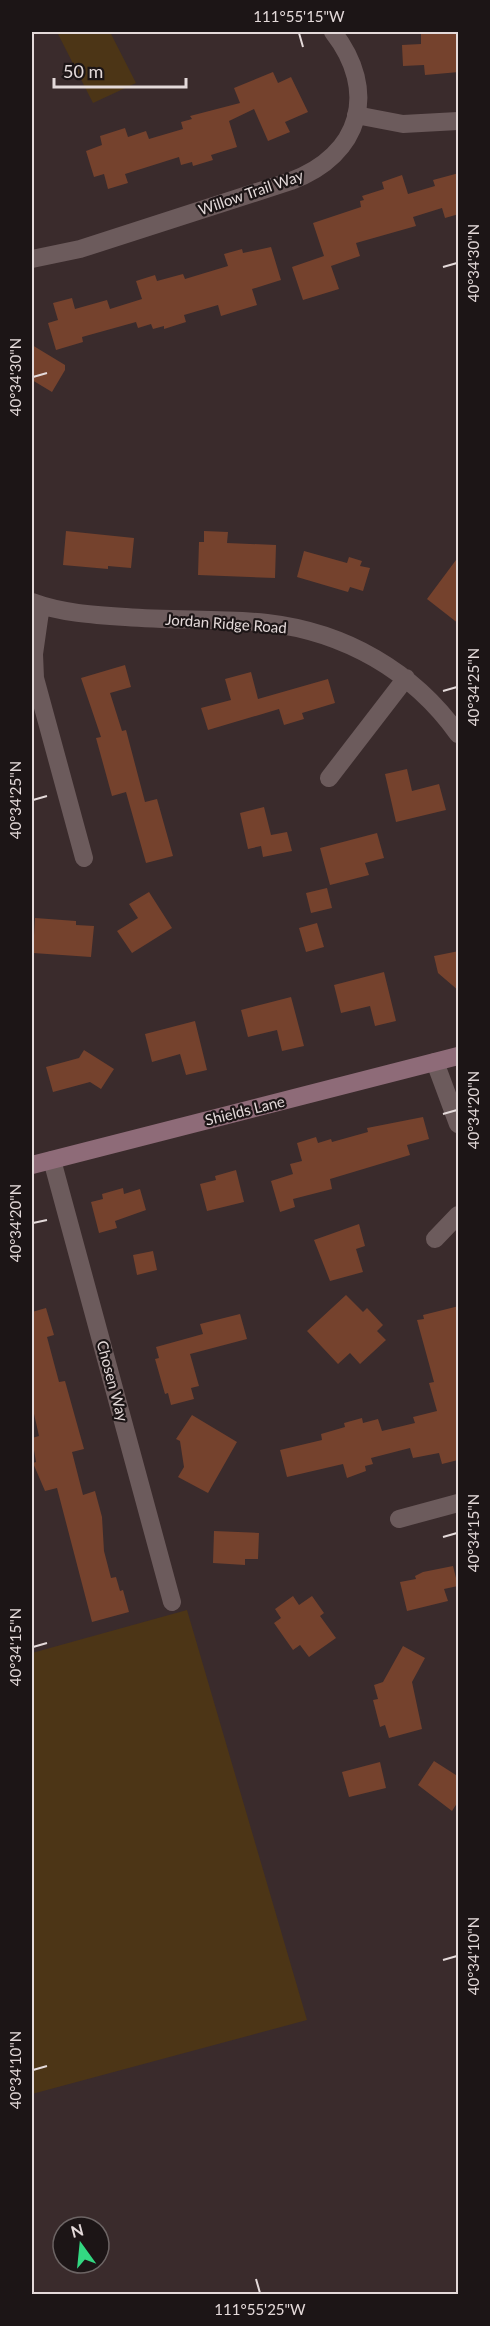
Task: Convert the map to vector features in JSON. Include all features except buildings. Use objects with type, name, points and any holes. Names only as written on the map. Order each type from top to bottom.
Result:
[{"type":"main road","name":"Shields Lane","points":[[32,1166],[459,1056]]},
{"type":"street","name":"Willow Trail Way","points":[[32,259],[80,249],[308,175],[323,165],[349,135],[356,115],[359,94],[356,71],[347,50],[333,32]]},
{"type":"street","points":[[356,115],[403,124],[459,121]]},
{"type":"street","points":[[36,604],[35,678],[84,858]]},
{"type":"street","name":"Jordan Ridge Road","points":[[36,604],[90,614],[267,623],[304,630],[340,641],[374,656],[406,678],[442,711],[459,734]]},
{"type":"street","points":[[329,778],[406,678]]},
{"type":"street","points":[[435,1062],[459,1124]]},
{"type":"street","name":"Chosen Way","points":[[52,1160],[172,1602]]},
{"type":"street","points":[[435,1239],[459,1215]]},
{"type":"street","points":[[399,1519],[459,1503]]},
{"type":"shaded area","points":[[57,32],[110,32],[136,83],[93,103]]},
{"type":"shaded area","points":[[187,1610],[307,2020],[32,2094],[32,1653]]}]
